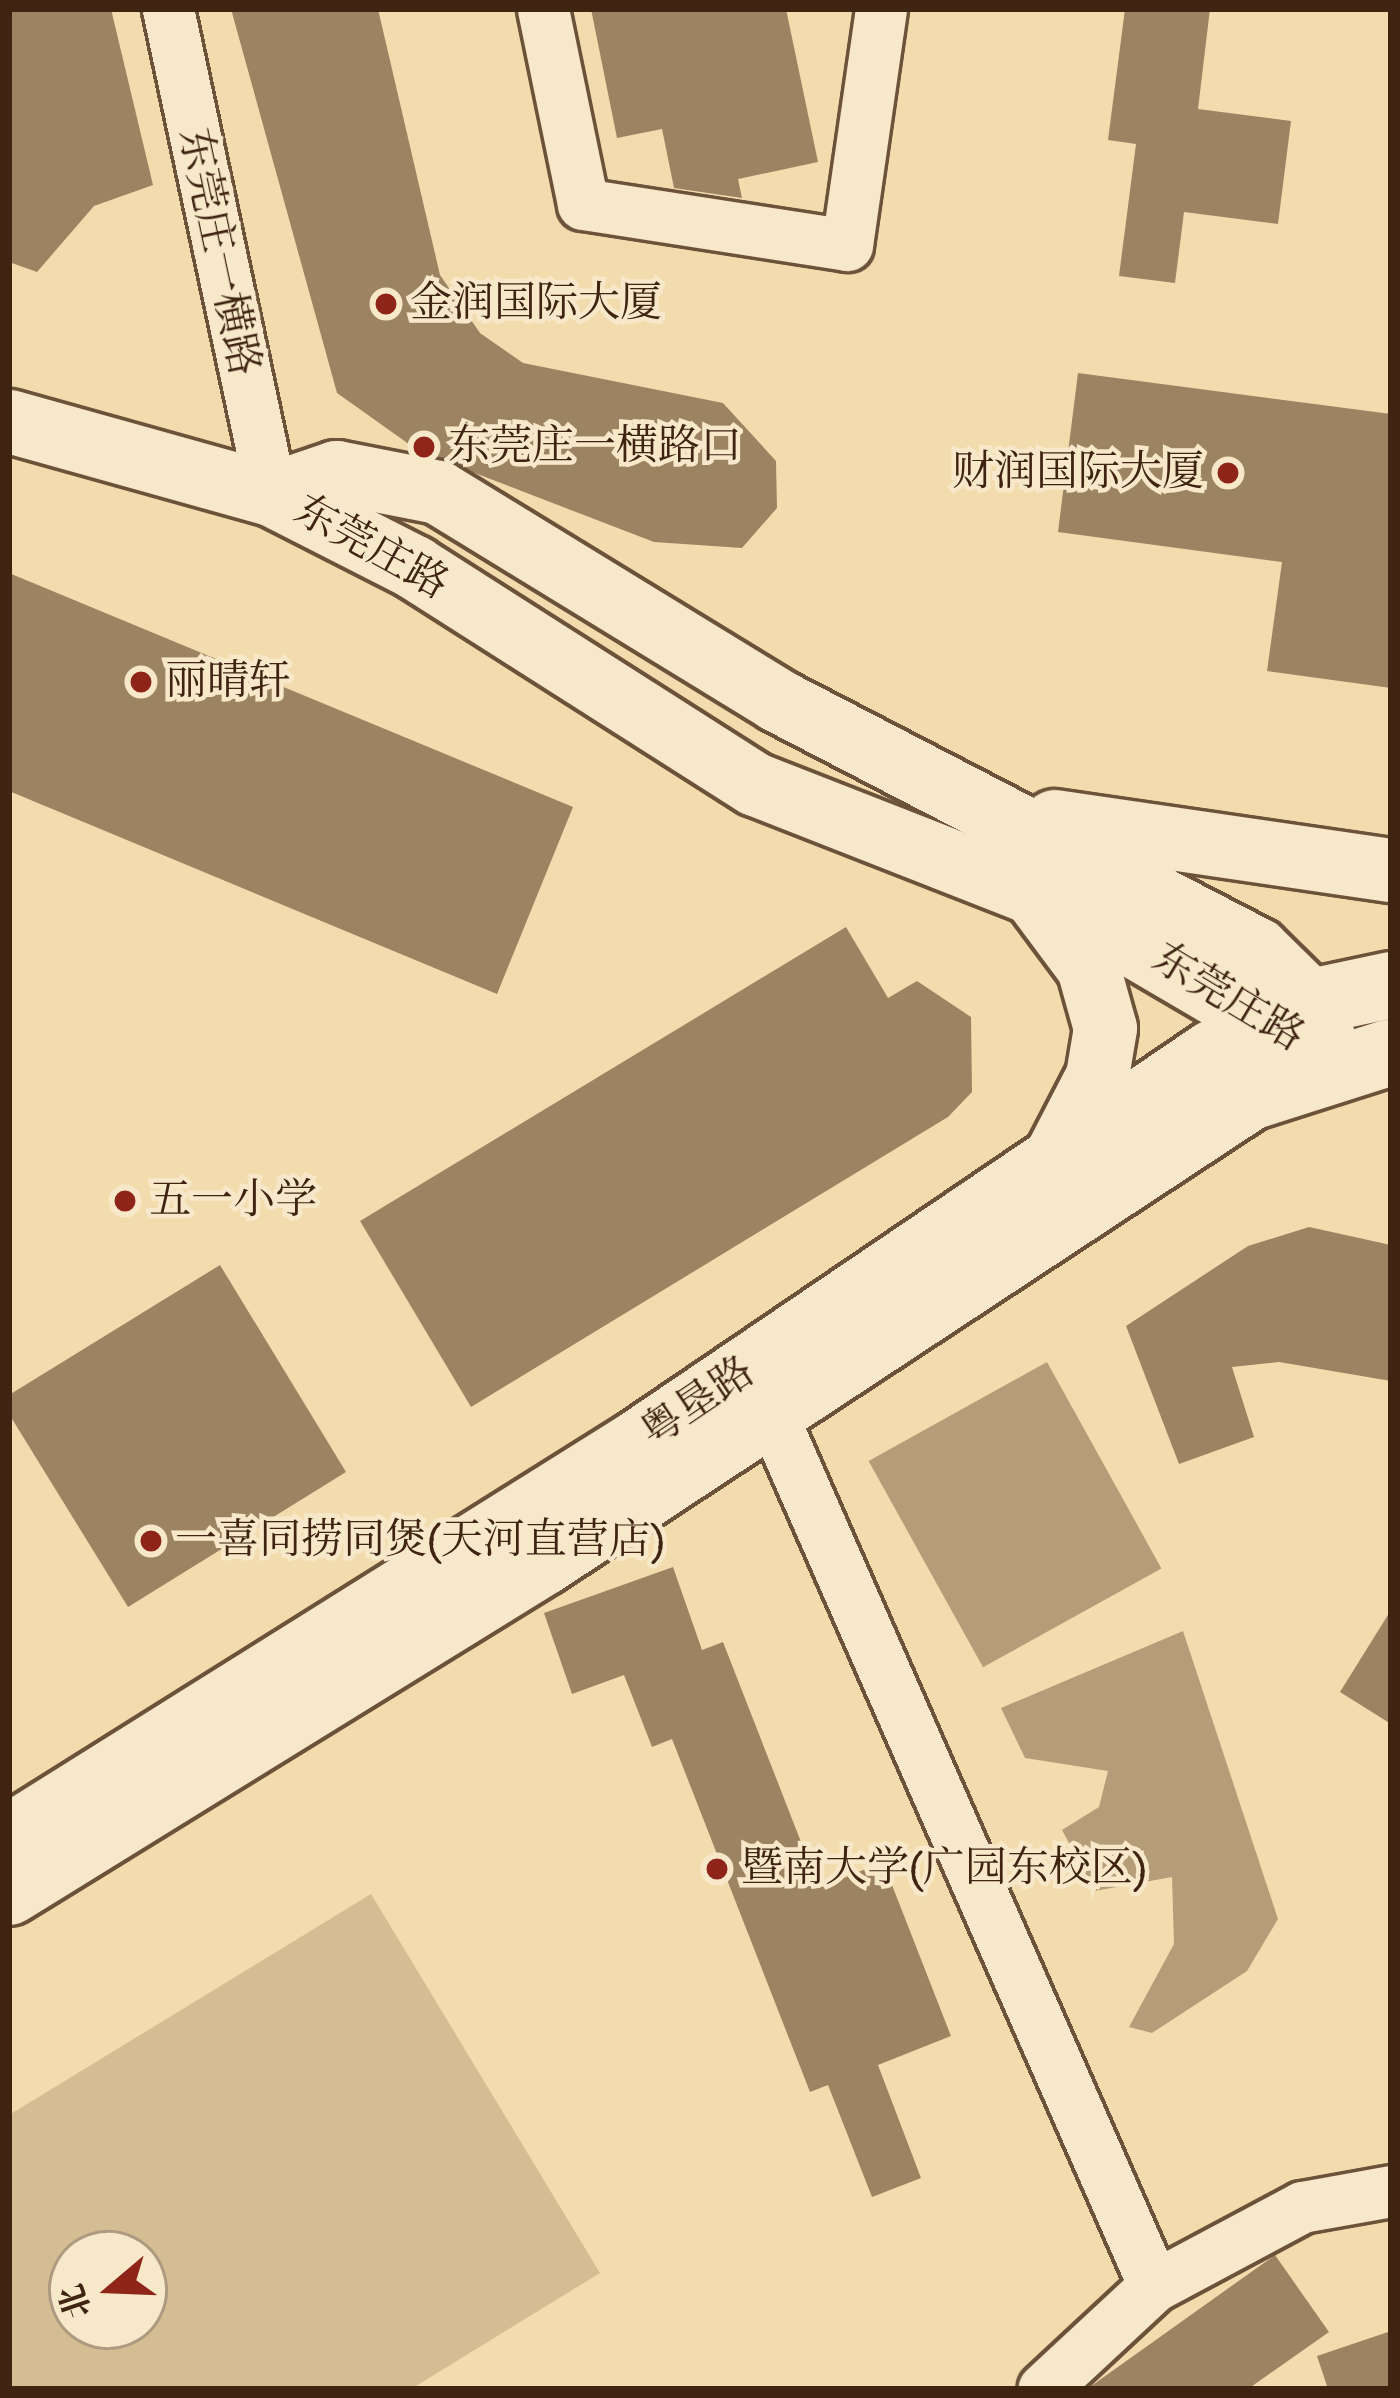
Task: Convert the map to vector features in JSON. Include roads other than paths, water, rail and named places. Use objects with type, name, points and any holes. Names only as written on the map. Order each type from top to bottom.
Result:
[{"type":"main road","name":"粤垦路","points":[[9,1838],[638,1444],[1053,1161],[1290,1012],[1391,985]]},
{"type":"main road","name":"粤垦路","points":[[9,1892],[771,1413],[1063,1211],[1250,1097],[1362,1057]]},
{"type":"street","name":"东莞庄一横路","points":[[168,9],[271,494]]},
{"type":"street","points":[[543,9],[583,204],[847,245],[881,9]]},
{"type":"street","name":"东莞庄路","points":[[9,422],[271,494],[414,567],[755,784],[1030,889],[1290,1012],[1362,1057]]},
{"type":"street","name":"东莞庄路","points":[[271,494],[336,472],[438,492],[777,700],[1257,949],[1290,1012]]},
{"type":"street","points":[[1001,813],[1327,856],[1391,870]]},
{"type":"street","points":[[1327,856],[1391,840]]},
{"type":"street","points":[[1030,889],[1088,967],[1105,1028],[1097,1076],[1053,1161]]},
{"type":"street","points":[[771,1413],[1154,2286]]},
{"type":"street","points":[[1043,2389],[1154,2286],[1302,2207],[1391,2191]]},
{"type":"place","name":"金润国际大厦","points":[[386,304]]},
{"type":"place","name":"东莞庄一横路口","points":[[424,447]]},
{"type":"place","name":"财润国际大厦","points":[[1228,473]]},
{"type":"place","name":"丽晴轩","points":[[141,682]]},
{"type":"place","name":"五一小学","points":[[125,1201]]},
{"type":"place","name":"一喜同捞同煲(天河直营店)","points":[[151,1541]]},
{"type":"place","name":"暨南大学(广园东校区)","points":[[717,1869]]}]
